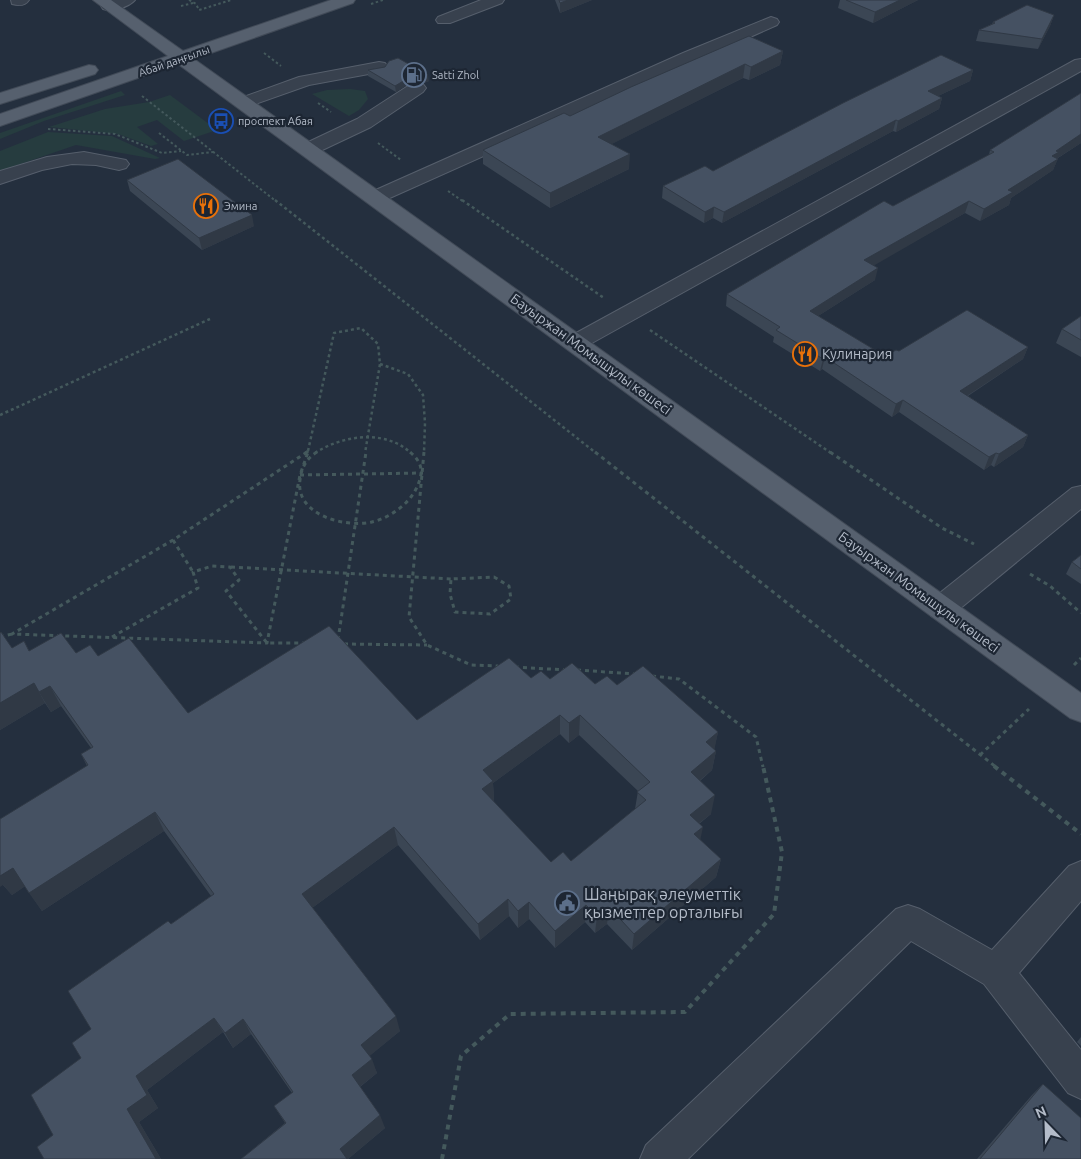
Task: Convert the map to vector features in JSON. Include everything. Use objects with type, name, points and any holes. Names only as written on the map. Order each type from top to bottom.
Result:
[{"type":"main road","name":"Абай даңғылы","points":[[0,120],[347,0]]},
{"type":"main road","name":"Бауыржан Момышұлы көшесі","points":[[105,3],[172,42],[182,58],[1081,709]]},
{"type":"main road","name":"Абай даңғылы","points":[[146,50],[172,42]]},
{"type":"main road","points":[[0,99],[103,65]]},
{"type":"street","points":[[105,3],[127,0]]},
{"type":"street","points":[[444,20],[496,0]]},
{"type":"street","points":[[376,197],[689,56],[771,22]]},
{"type":"street","points":[[575,342],[897,167],[1081,64]]},
{"type":"street","points":[[244,103],[305,81],[379,67]]},
{"type":"street","points":[[309,149],[364,124],[416,88]]},
{"type":"street","points":[[0,178],[53,162],[76,159],[96,159],[119,164]]},
{"type":"street","points":[[941,608],[1081,495]]},
{"type":"street","points":[[996,972],[1081,877]]},
{"type":"street","points":[[660,1159],[908,921],[996,972],[1081,1080]]},
{"type":"path","points":[[190,0],[199,10],[231,0]]},
{"type":"path","points":[[181,6],[193,2]]},
{"type":"path","points":[[141,96],[1081,834]]},
{"type":"path","points":[[44,129],[58,124]]},
{"type":"path","points":[[160,133],[186,154],[213,152]]},
{"type":"path","points":[[0,415],[210,319]]},
{"type":"path","points":[[267,643],[300,475],[308,451],[334,333],[362,328],[378,344],[380,364],[338,644],[426,644],[471,665],[501,666]]},
{"type":"path","points":[[380,364],[408,374],[423,395],[426,423],[409,618],[426,644]]},
{"type":"path","points":[[370,436],[386,438],[400,443],[412,451],[419,461],[422,473],[420,488],[411,501],[396,512],[377,520],[356,523],[331,519],[311,509],[303,498],[299,487],[300,475],[306,462],[318,451],[333,442],[351,437],[370,436]]},
{"type":"path","points":[[12,634],[173,540],[308,451]]},
{"type":"path","points":[[300,475],[422,473]]},
{"type":"path","points":[[112,637],[198,588],[193,572],[173,540]]},
{"type":"path","points":[[193,572],[212,566],[451,579],[494,577],[510,586],[511,599],[490,614],[455,612],[450,594],[451,579]]},
{"type":"path","points":[[230,567],[240,580],[226,591],[267,643]]},
{"type":"path","points":[[0,637],[12,634],[311,643]]},
{"type":"path","points":[[1074,665],[1081,658]]},
{"type":"path","points":[[442,1159],[461,1056],[510,1014],[685,1012],[774,914],[782,852],[756,738],[679,679],[619,672],[511,667]]},
{"type":"path","points":[[980,755],[1034,704]]},
{"type":"green space","points":[[350,89],[365,91],[368,99],[359,110],[349,116],[312,94],[327,90]]},
{"type":"green space","points":[[121,91],[125,95],[44,121],[0,139],[0,133]]},
{"type":"green space","points":[[170,95],[217,130],[184,141],[157,120],[137,127],[158,144],[151,146],[118,134],[49,127],[105,109],[149,102]]},
{"type":"green space","points":[[48,132],[112,136],[160,158],[155,159],[76,145],[0,171],[0,151]]},
{"type":"building","points":[[846,0],[900,0],[875,12]]},
{"type":"building","points":[[1027,5],[1054,15],[1042,39],[979,30],[995,23],[993,22]]},
{"type":"building","points":[[749,36],[783,51],[751,67],[745,64],[598,137],[630,154],[550,193],[483,150],[564,113],[570,116],[631,87]]},
{"type":"building","points":[[941,55],[973,70],[928,91],[942,98],[898,121],[896,120],[724,212],[714,207],[705,212],[663,186],[705,166],[713,171],[843,103]]},
{"type":"building","points":[[398,58],[428,75],[424,77],[410,77],[395,86],[368,70],[385,67],[389,61]]},
{"type":"building","points":[[1081,93],[1081,134],[1056,151],[1059,152],[1052,156],[1058,159],[1008,190],[1013,192],[984,209],[969,201],[864,260],[878,268],[810,311],[885,356],[896,350],[899,351],[967,310],[1028,347],[960,391],[1028,435],[999,454],[996,453],[989,457],[903,400],[896,404],[825,357],[823,359],[776,330],[780,327],[727,294],[884,201],[893,206],[994,152],[990,150]]},
{"type":"building","points":[[178,159],[252,215],[199,238],[127,180]]},
{"type":"building","points":[[1081,316],[1081,340],[1062,329]]},
{"type":"building","points":[[1081,555],[1081,569],[1072,562]]},
{"type":"building","name":"Шаңырақ әлеуметтік қызметтер орталығы","points":[[329,626],[417,720],[509,658],[531,678],[541,671],[550,679],[572,663],[595,684],[607,676],[617,685],[643,666],[718,732],[706,742],[716,751],[691,772],[715,795],[690,815],[703,827],[694,834],[721,859],[634,934],[609,907],[597,916],[586,905],[555,931],[529,902],[518,911],[508,899],[478,924],[394,827],[302,894],[396,1016],[361,1045],[372,1059],[352,1075],[380,1115],[340,1149],[347,1159],[241,1159],[286,1123],[274,1106],[293,1092],[243,1019],[225,1033],[214,1018],[136,1076],[147,1095],[127,1109],[156,1159],[44,1159],[37,1147],[53,1135],[31,1095],[81,1058],[72,1043],[91,1029],[68,991],[168,921],[171,924],[214,894],[155,812],[29,893],[13,868],[0,876],[0,819],[88,765],[81,754],[93,747],[50,686],[39,692],[34,683],[0,703],[0,633],[12,648],[24,641],[29,651],[61,633],[76,653],[90,645],[98,656],[129,638],[188,713]],"holes":[[[560,715],[569,723],[580,715],[650,782],[637,792],[646,800],[571,861],[563,852],[551,862],[482,789],[493,781],[483,770]]]},
{"type":"building","points":[[1043,1084],[1081,1118],[1081,1159],[980,1159]]},
{"type":"place","name":"Satti Zhol","points":[[414,75]]},
{"type":"place","name":"проспект Абая","points":[[221,121]]},
{"type":"place","name":"Эмина","points":[[206,206]]},
{"type":"place","name":"Кулинария","points":[[805,354]]},
{"type":"place","name":"Шаңырақ әлеуметтік қызметтер орталығы","points":[[567,903]]}]
